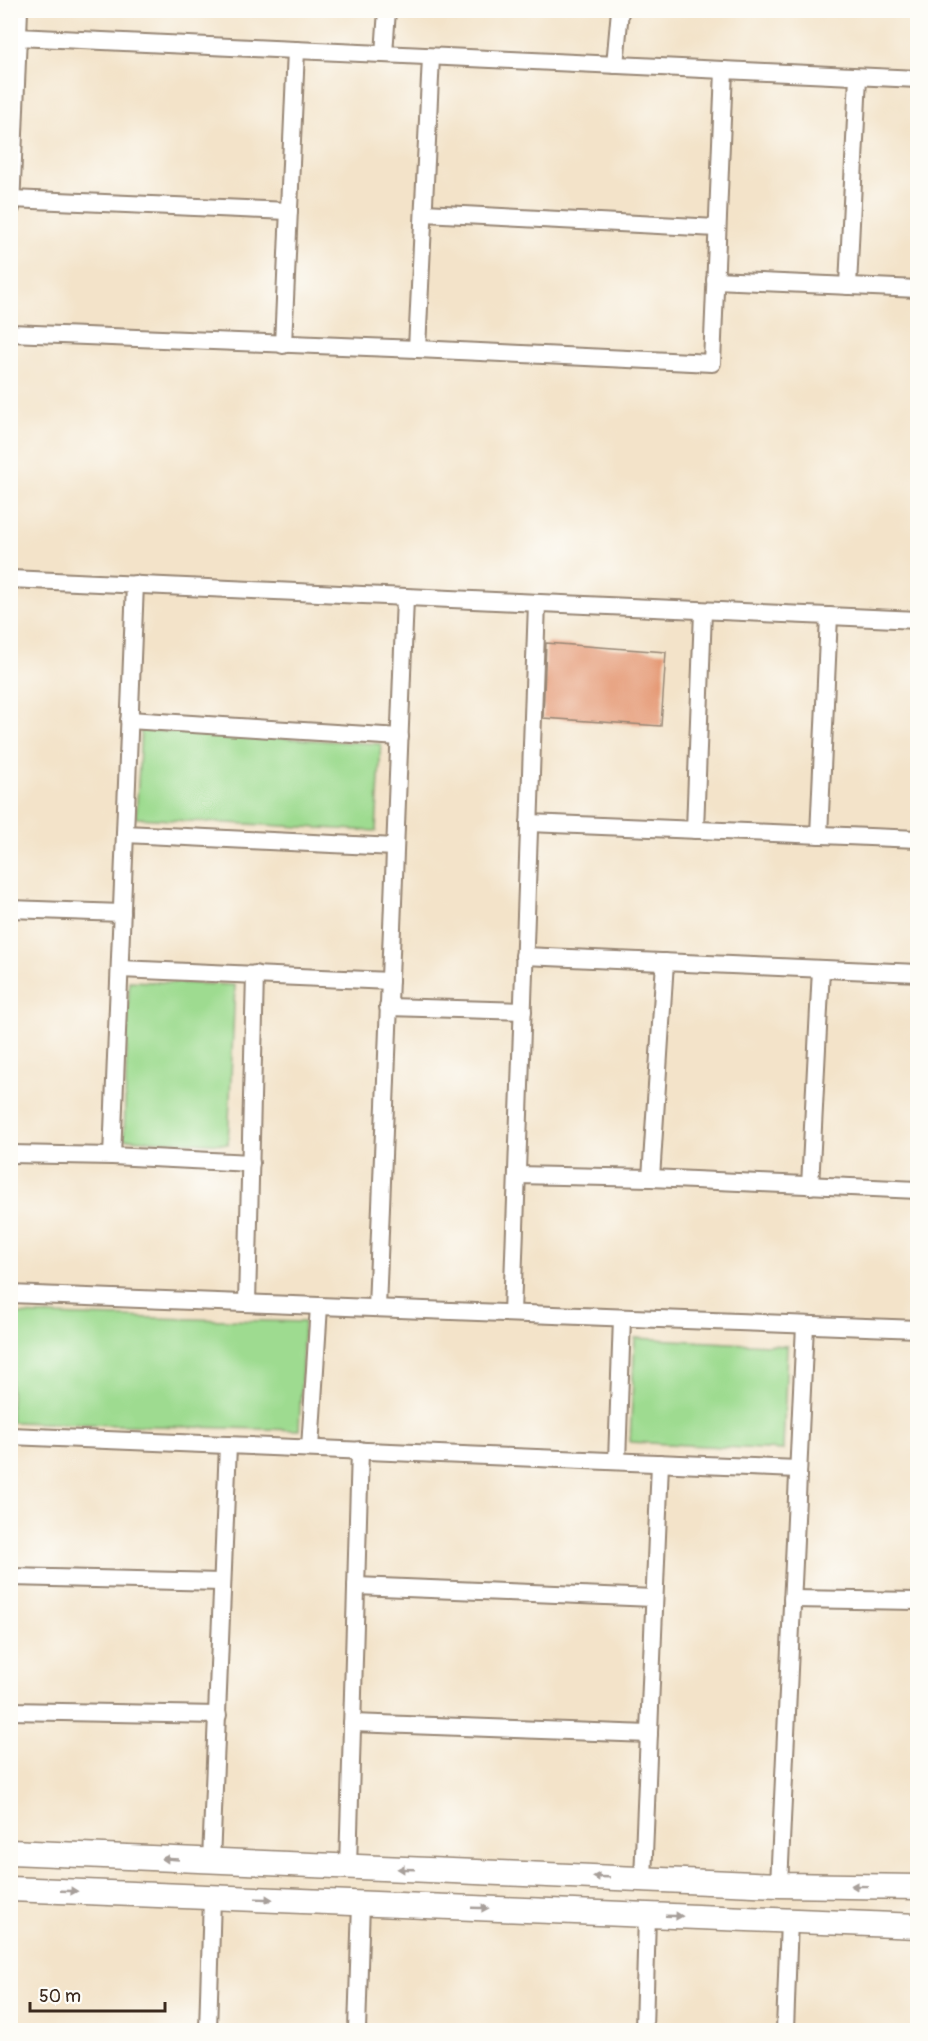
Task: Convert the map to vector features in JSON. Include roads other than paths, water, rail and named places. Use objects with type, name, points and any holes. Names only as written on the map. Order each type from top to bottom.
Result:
[{"type":"street","points":[[10,209],[19,10]]},
{"type":"street","points":[[384,54],[387,10]]},
{"type":"street","points":[[615,65],[620,10]]},
{"type":"street","points":[[17,38],[918,79]]},
{"type":"street","points":[[283,345],[296,50]]},
{"type":"street","points":[[417,349],[431,57]]},
{"type":"street","points":[[10,333],[712,363],[724,70]]},
{"type":"street","points":[[848,286],[858,76]]},
{"type":"street","points":[[11,199],[289,212]]},
{"type":"street","points":[[424,213],[717,228]]},
{"type":"street","points":[[715,280],[918,289]]},
{"type":"street","points":[[10,579],[918,620]]},
{"type":"street","points":[[112,1156],[135,584]]},
{"type":"street","points":[[377,1308],[405,598]]},
{"type":"street","points":[[512,1313],[537,603]]},
{"type":"street","points":[[695,830],[704,611]]},
{"type":"street","points":[[819,835],[829,616]]},
{"type":"street","points":[[129,720],[400,737]]},
{"type":"street","points":[[529,823],[918,839]]},
{"type":"street","points":[[125,834],[395,847]]},
{"type":"street","points":[[10,909],[122,914]]},
{"type":"street","points":[[524,956],[918,973]]},
{"type":"street","points":[[651,1178],[664,962]]},
{"type":"street","points":[[120,969],[390,981]]},
{"type":"street","points":[[810,1186],[821,969]]},
{"type":"street","points":[[248,1303],[255,974]]},
{"type":"street","points":[[388,1007],[523,1011]]},
{"type":"street","points":[[10,1154],[112,1156],[251,1163]]},
{"type":"street","points":[[517,1175],[651,1178],[918,1190]]},
{"type":"street","points":[[10,1294],[918,1329]]},
{"type":"street","points":[[310,1448],[319,1306]]},
{"type":"street","points":[[617,1461],[622,1318]]},
{"type":"street","points":[[779,1885],[805,1325]]},
{"type":"street","points":[[10,1436],[798,1469]]},
{"type":"street","points":[[212,1861],[228,1445]]},
{"type":"street","points":[[348,1867],[360,1450]]},
{"type":"street","points":[[643,1879],[660,1463]]},
{"type":"street","points":[[10,1577],[222,1582]]},
{"type":"street","points":[[356,1586],[654,1598]]},
{"type":"street","points":[[792,1599],[918,1601]]},
{"type":"street","points":[[10,1711],[218,1715]]},
{"type":"street","points":[[352,1723],[649,1734]]},
{"type":"street","points":[[10,1852],[779,1885],[918,1887]]},
{"type":"street","points":[[559,1911],[561,1875]]},
{"type":"street","points":[[10,1889],[918,1926]]},
{"type":"street","points":[[208,2031],[212,1897]]},
{"type":"street","points":[[357,2031],[362,1903]]},
{"type":"street","points":[[644,2031],[647,1914]]},
{"type":"street","points":[[785,2031],[789,1920]]}]
